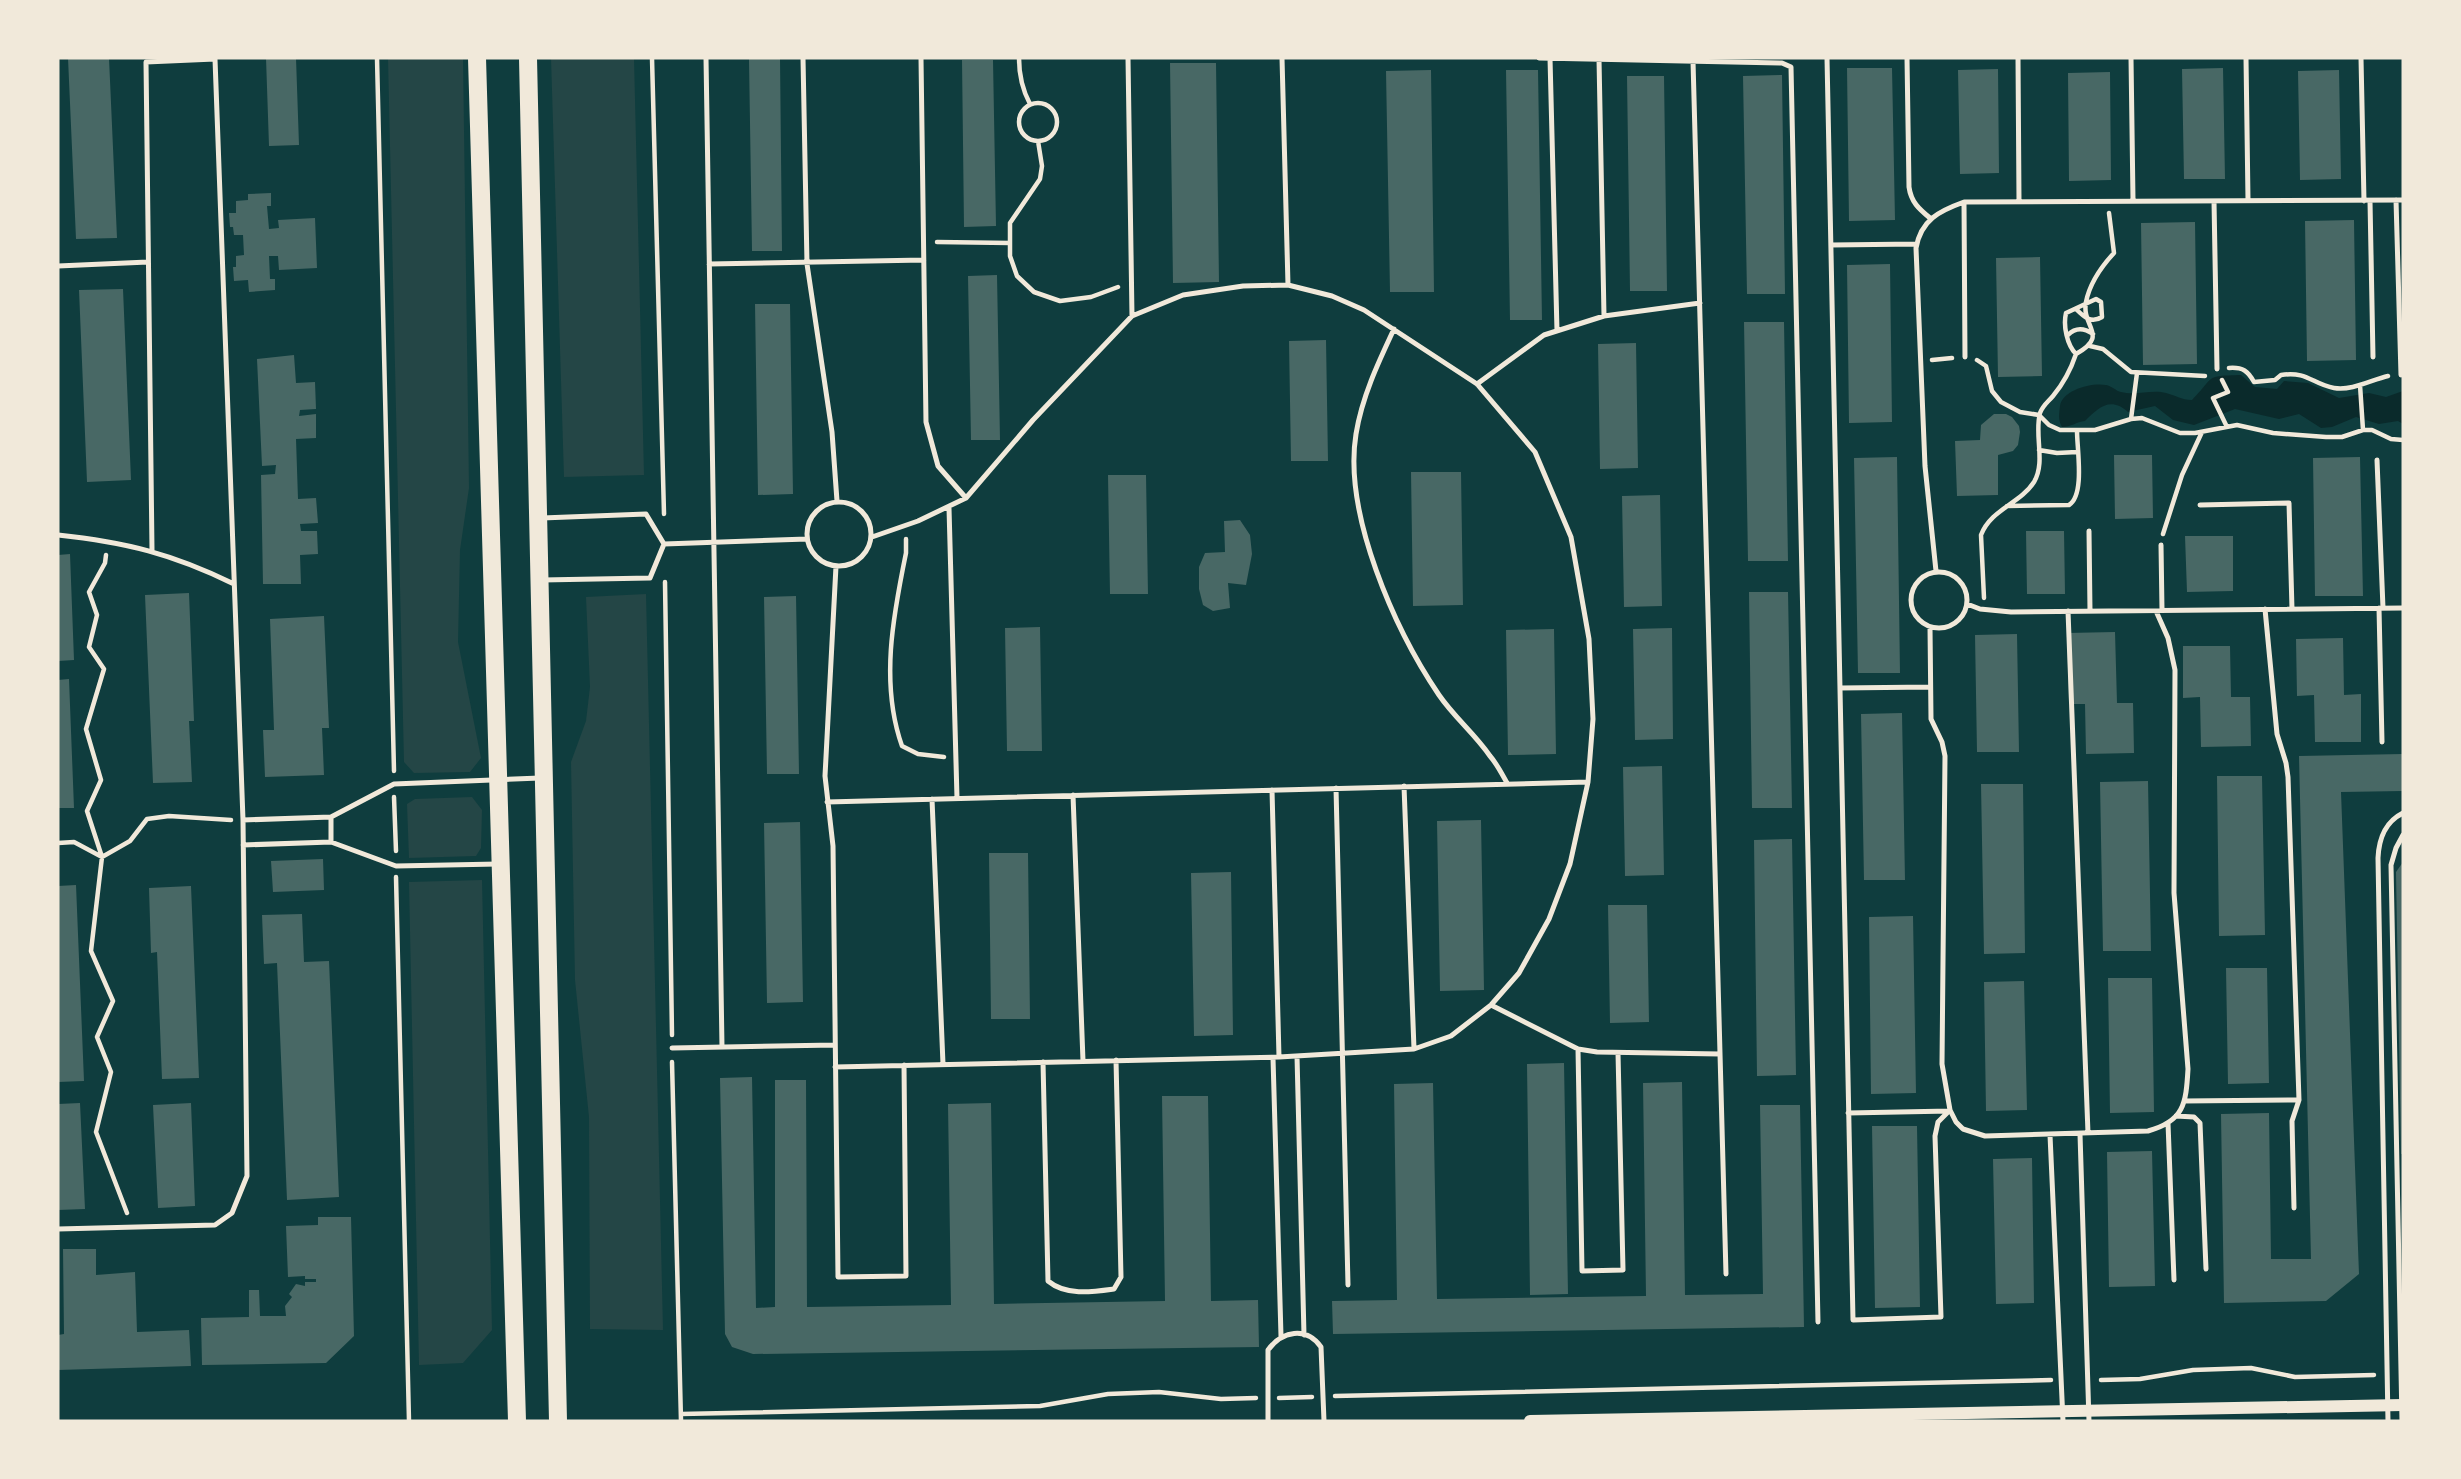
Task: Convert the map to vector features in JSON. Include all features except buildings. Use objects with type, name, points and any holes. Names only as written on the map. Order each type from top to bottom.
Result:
[{"type":"main road","points":[[477,58],[517,1421]]},
{"type":"main road","points":[[528,58],[558,1421]]},
{"type":"street","points":[[1530,1421],[2088,1416],[2403,1405]]},
{"type":"lane","points":[[706,58],[722,1047]]},
{"type":"lane","points":[[803,58],[807,262],[832,432],[837,501]]},
{"type":"lane","points":[[921,58],[926,422],[938,466],[967,498]]},
{"type":"lane","points":[[1128,58],[1132,316]]},
{"type":"lane","points":[[1282,58],[1288,285]]},
{"type":"lane","points":[[1539,58],[1782,62],[1791,67],[1818,1322]]},
{"type":"lane","points":[[1550,58],[1557,331]]},
{"type":"lane","points":[[1827,58],[1853,1320],[1941,1317],[1935,1136],[1938,1122],[1950,1111]]},
{"type":"lane","points":[[1907,58],[1909,187],[1917,208],[1930,218]]},
{"type":"lane","points":[[2018,58],[2019,201]]},
{"type":"lane","points":[[2132,58],[2133,200]]},
{"type":"lane","points":[[2246,58],[2248,200]]},
{"type":"lane","points":[[2361,58],[2373,357]]},
{"type":"lane","points":[[58,1229],[215,1225],[232,1213],[247,1175],[243,820],[215,59],[146,62],[152,550]]},
{"type":"lane","points":[[1600,59],[1604,316]]},
{"type":"lane","points":[[1693,61],[1726,1274]]},
{"type":"lane","points":[[1936,571],[1925,466],[1917,244],[1919,233],[1930,218],[1941,210],[1964,202],[2400,200],[2401,375]]},
{"type":"lane","points":[[2214,201],[2218,371]]},
{"type":"lane","points":[[1964,202],[1965,357]]},
{"type":"lane","points":[[1831,245],[1917,244]]},
{"type":"lane","points":[[709,264],[924,260]]},
{"type":"lane","points":[[58,266],[148,262]]},
{"type":"lane","points":[[835,1067],[1276,1058],[1414,1049],[1451,1036],[1491,1005],[1519,973],[1549,919],[1570,864],[1588,782],[1593,719],[1589,639],[1571,537],[1535,452],[1477,384],[1364,310],[1332,296],[1288,285],[1243,286],[1183,295],[1132,316],[1033,420],[967,498],[949,508],[872,537]]},
{"type":"lane","points":[[1477,384],[1544,335],[1604,316],[1700,303]]},
{"type":"lane","points":[[1394,329],[1368,386],[1356,435],[1354,472],[1358,506],[1376,569],[1414,656],[1440,697],[1490,755],[1507,783]]},
{"type":"lane","points":[[2377,460],[2382,742]]},
{"type":"lane","points":[[837,501],[848,503],[866,515],[872,537],[864,555],[856,562],[836,566],[819,559],[807,539],[812,516],[819,509],[837,501]]},
{"type":"lane","points":[[2200,505],[2289,503],[2292,609]]},
{"type":"lane","points":[[949,508],[957,798]]},
{"type":"lane","points":[[538,518],[646,514],[664,544]]},
{"type":"lane","points":[[2089,531],[2090,611]]},
{"type":"lane","points":[[58,535],[109,541],[152,550],[194,564],[234,584]]},
{"type":"lane","points":[[664,544],[807,539]]},
{"type":"lane","points":[[539,580],[650,578],[664,544]]},
{"type":"lane","points":[[1930,627],[1931,719],[1942,742],[1945,756],[1945,916],[1941,1033],[1942,1064],[1950,1111],[1963,1129],[1973,1134],[2050,1135],[2148,1131],[2168,1123],[2176,1116],[2186,1095],[2188,1069],[2174,893],[2175,670],[2159,610],[2161,545]]},
{"type":"lane","points":[[836,566],[825,776],[833,846],[838,1277],[906,1276],[904,1065]]},
{"type":"lane","points":[[1936,571],[1953,575],[1959,580],[1967,595],[1967,604],[1954,624],[1930,627],[1915,615],[1910,596],[1919,579],[1936,571]]},
{"type":"lane","points":[[1967,604],[2011,612],[2403,608]]},
{"type":"lane","points":[[2265,609],[2277,734],[2288,777],[2299,1100],[2292,1121],[2294,1208]]},
{"type":"lane","points":[[2068,611],[2088,1133]]},
{"type":"lane","points":[[1840,688],[1930,687]]},
{"type":"lane","points":[[243,820],[331,817],[394,784],[543,778]]},
{"type":"lane","points":[[827,802],[1588,782]]},
{"type":"lane","points":[[1404,786],[1414,1049]]},
{"type":"lane","points":[[1336,788],[1348,1285]]},
{"type":"lane","points":[[1272,790],[1281,1336]]},
{"type":"lane","points":[[1073,795],[1083,1061]]},
{"type":"lane","points":[[932,799],[943,1064]]},
{"type":"lane","points":[[2388,1421],[2378,858],[2381,836],[2386,827],[2403,813]]},
{"type":"lane","points":[[331,817],[331,842]]},
{"type":"lane","points":[[2403,835],[2391,865],[2403,1421]]},
{"type":"lane","points":[[243,845],[331,842],[396,866],[501,864]]},
{"type":"lane","points":[[1491,1005],[1578,1049],[1618,1053],[1720,1054]]},
{"type":"lane","points":[[672,1048],[835,1045]]},
{"type":"lane","points":[[1578,1049],[1582,1270],[1623,1270],[1618,1053]]},
{"type":"lane","points":[[1297,1056],[1304,1335]]},
{"type":"lane","points":[[1043,1062],[1048,1281],[1058,1290],[1100,1291],[1114,1289],[1121,1277],[1116,1060]]},
{"type":"lane","points":[[2184,1101],[2299,1100]]},
{"type":"lane","points":[[1848,1113],[1950,1111]]},
{"type":"lane","points":[[2176,1116],[2194,1117],[2200,1123],[2206,1269]]},
{"type":"lane","points":[[2168,1123],[2174,1280]]},
{"type":"lane","points":[[2080,1134],[2088,1416]]},
{"type":"lane","points":[[2050,1135],[2062,1416]]},
{"type":"lane","points":[[1268,1421],[1268,1350],[1281,1336],[1296,1333],[1310,1336],[1321,1347],[1324,1421]]},
{"type":"path","points":[[377,58],[409,1421]]},
{"type":"path","points":[[652,58],[681,1421]]},
{"type":"path","points":[[1018,58],[1023,91],[1031,104]]},
{"type":"path","points":[[1031,104],[1043,104],[1053,110],[1057,121],[1050,137],[1038,141],[1026,137],[1020,126],[1021,113],[1031,104]]},
{"type":"path","points":[[1038,141],[1042,166],[1040,179],[1010,223],[1010,256],[1017,276],[1034,292],[1060,301],[1091,297],[1132,281]]},
{"type":"path","points":[[2090,346],[2093,334],[2086,303],[2098,271],[2114,253],[2109,226],[2109,201]]},
{"type":"path","points":[[923,242],[1010,243]]},
{"type":"path","points":[[2076,309],[2088,320],[2097,321],[2102,317],[2103,311],[2101,302],[2096,299],[2066,313],[2069,347],[2076,354]]},
{"type":"path","points":[[2067,336],[2074,330],[2085,329],[2093,334]]},
{"type":"path","points":[[1984,609],[1981,535],[1990,518],[2028,490],[2035,480],[2039,467],[2039,415],[2043,405],[2053,396],[2071,369],[2076,354],[2090,346],[2104,349],[2123,367],[2137,373],[2204,376],[2242,368],[2249,372],[2254,382],[2275,380],[2290,373],[2302,374],[2320,384],[2336,388],[2360,385],[2385,376],[2401,375]]},
{"type":"path","points":[[1921,360],[1965,357],[1978,360],[1986,366],[1992,391],[2001,402],[2020,412],[2039,415],[2049,425],[2060,430],[2095,430],[2131,416],[2180,433],[2203,432],[2237,425],[2273,433],[2326,437],[2342,437],[2372,430],[2391,439],[2403,440]]},
{"type":"path","points":[[2218,371],[2228,392],[2213,398],[2227,427]]},
{"type":"path","points":[[2131,416],[2137,373]]},
{"type":"path","points":[[2360,385],[2363,430]]},
{"type":"path","points":[[2007,506],[2070,505],[2075,501],[2079,491],[2077,431]]},
{"type":"path","points":[[2161,545],[2164,527],[2176,500],[2182,475],[2203,432]]},
{"type":"path","points":[[2039,450],[2077,452]]},
{"type":"path","points":[[905,526],[906,553],[891,639],[895,727],[902,746],[918,754],[956,759]]},
{"type":"path","points":[[109,541],[105,563],[89,592],[97,615],[89,647],[104,669],[86,729],[101,780],[87,811],[102,857],[91,951],[113,1001],[97,1037],[111,1072],[96,1132],[133,1227]]},
{"type":"path","points":[[102,857],[130,841],[147,820],[169,816],[243,820]]},
{"type":"path","points":[[58,843],[74,842],[102,857]]},
{"type":"path","points":[[2088,1380],[2140,1379],[2193,1370],[2251,1368],[2295,1377],[2387,1375]]},
{"type":"path","points":[[681,1414],[1040,1406],[1108,1394],[1160,1392],[1221,1399],[2061,1380]]},
{"type":"shaded area","points":[[388,58],[463,58],[469,488],[460,550],[458,642],[481,758],[470,772],[414,773],[404,762]]},
{"type":"shaded area","points":[[551,58],[634,58],[644,475],[564,477]]},
{"type":"shaded area","points":[[2241,375],[2255,387],[2277,389],[2284,381],[2308,383],[2339,398],[2369,393],[2386,397],[2403,391],[2403,424],[2398,421],[2379,424],[2356,417],[2332,427],[2321,428],[2299,414],[2279,419],[2235,409],[2194,425],[2173,420],[2155,406],[2128,412],[2122,407],[2110,404],[2100,408],[2085,421],[2062,427],[2060,422],[2062,400],[2086,386],[2106,385],[2127,393],[2161,392],[2192,400],[2211,379]]},
{"type":"shaded area","points":[[646,594],[663,1330],[590,1329],[589,1117],[575,980],[571,762],[586,721],[590,687],[586,597]]},
{"type":"shaded area","points":[[472,797],[482,810],[481,848],[476,856],[409,858],[407,804],[415,799]]},
{"type":"shaded area","points":[[482,880],[492,1330],[463,1363],[419,1365],[409,882]]}]
